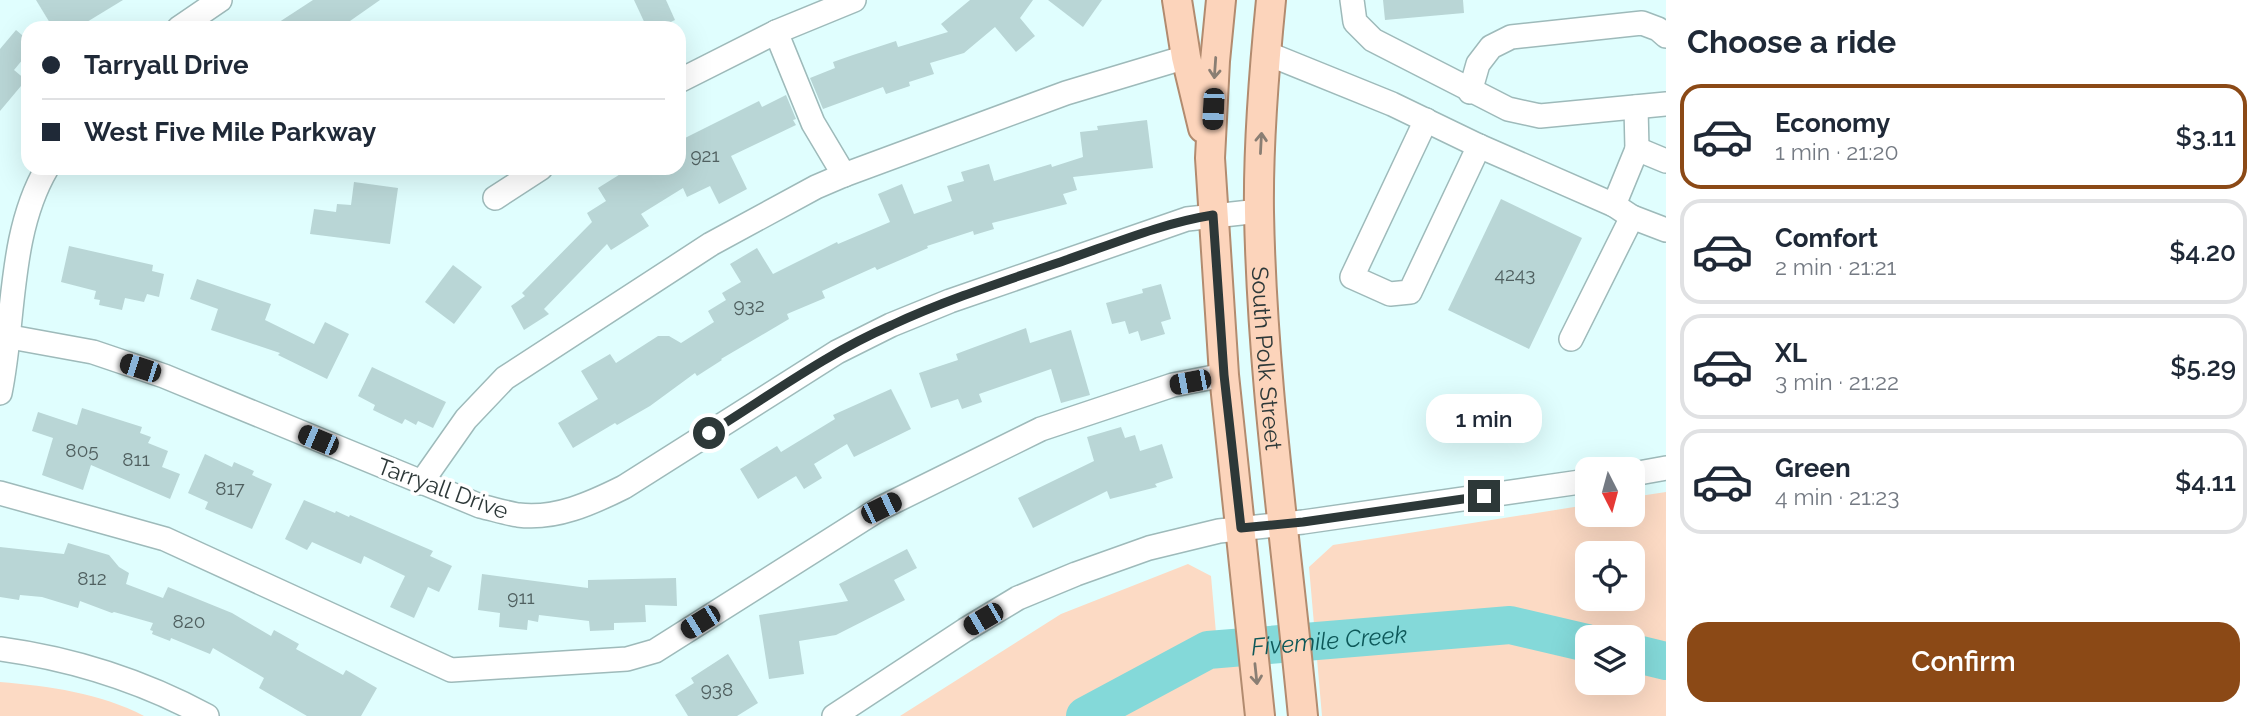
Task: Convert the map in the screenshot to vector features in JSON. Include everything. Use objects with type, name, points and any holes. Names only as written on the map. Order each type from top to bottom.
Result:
[{"type":"main road","points":[[1177,0],[1186,57],[1210,158]]},
{"type":"main road","name":"South Polk Street","points":[[1221,0],[1210,158],[1213,215],[1224,375],[1260,716]]},
{"type":"main road","name":"South Polk Street","points":[[1271,0],[1259,211],[1263,304],[1282,525],[1303,716]]},
{"type":"street","points":[[189,21],[220,0]]},
{"type":"street","points":[[686,77],[776,32],[854,0]]},
{"type":"street","points":[[1352,0],[1355,22],[1373,40],[1470,92],[1508,109],[1540,116],[1666,104]]},
{"type":"street","points":[[1470,92],[1478,64],[1491,47],[1511,37],[1642,23],[1658,29],[1666,36]]},
{"type":"street","points":[[776,32],[813,123],[844,175]]},
{"type":"street","points":[[1266,53],[1426,120],[1666,230]]},
{"type":"street","points":[[421,483],[466,419],[505,378],[711,244],[816,187],[844,175],[1066,93],[1186,57]]},
{"type":"street","points":[[1572,339],[1623,211],[1637,149],[1636,107]]},
{"type":"street","points":[[1426,120],[1352,277],[1390,294],[1410,292],[1479,146]]},
{"type":"street","points":[[1637,149],[1666,162]]},
{"type":"street","points":[[0,393],[4,335],[14,277],[26,223],[44,175]]},
{"type":"street","points":[[495,198],[530,175]]},
{"type":"street","name":"Tarryall Drive","points":[[4,335],[93,352],[164,376],[481,506],[520,516],[568,512],[624,487],[837,352],[891,325],[950,300],[1187,219],[1259,211]]},
{"type":"street","points":[[0,493],[165,539],[451,670],[627,659],[655,651],[881,508],[1041,429],[1173,385],[1224,375]]},
{"type":"street","points":[[834,716],[1018,598],[1149,548],[1219,531],[1282,525],[1575,483]]},
{"type":"street","points":[[0,649],[86,666],[143,685],[206,716]]},
{"type":"shaded area","points":[[1666,492],[1666,716],[1322,716],[1309,567],[1333,545],[1575,507],[1575,527],[1645,527],[1645,495]]},
{"type":"shaded area","points":[[1188,564],[1211,576],[1219,667],[1239,657],[1245,716],[900,716],[1061,614]]},
{"type":"shaded area","points":[[0,682],[92,696],[144,716],[0,716]]},
{"type":"building","points":[[36,0],[123,0],[88,21],[49,21]]},
{"type":"building","points":[[313,0],[380,0],[350,21],[281,21]]},
{"type":"building","points":[[634,0],[666,0],[675,20],[673,21],[644,21]]},
{"type":"building","points":[[970,0],[1033,0],[1020,18],[1035,36],[1016,52],[995,27],[964,53],[930,63],[934,74],[909,82],[910,86],[886,94],[883,87],[823,109],[810,78],[835,68],[833,62],[853,55],[896,41],[898,47],[948,32],[941,24]]},
{"type":"building","points":[[1048,0],[1102,0],[1083,27]]},
{"type":"building","points":[[1383,0],[1463,0],[1464,13],[1385,20]]},
{"type":"building","points":[[16,30],[21,34],[21,62],[14,70],[21,76],[21,86],[0,111],[0,49]]},
{"type":"building","points":[[786,95],[796,125],[731,156],[747,189],[719,204],[710,186],[687,197],[683,188],[641,214],[649,226],[611,250],[607,244],[544,309],[549,314],[524,330],[511,306],[525,296],[522,293],[592,222],[587,213],[606,201],[598,188],[619,175],[686,175],[686,138],[759,101],[762,107]]},
{"type":"building","points":[[1147,120],[1153,168],[1073,177],[1077,190],[1063,194],[1067,204],[992,223],[994,229],[974,235],[973,231],[927,246],[928,248],[877,270],[875,267],[822,291],[825,298],[787,314],[789,319],[697,376],[695,373],[650,406],[573,448],[558,423],[598,399],[581,371],[610,354],[616,363],[658,336],[669,336],[681,343],[714,322],[708,311],[726,300],[722,293],[741,282],[730,264],[757,248],[773,274],[837,242],[838,244],[890,222],[878,194],[902,184],[914,214],[952,201],[947,186],[964,181],[961,172],[989,164],[994,181],[1051,164],[1052,167],[1083,157],[1080,132],[1098,130],[1097,126]]},
{"type":"building","points":[[354,182],[398,188],[390,244],[310,234],[314,209],[336,212],[337,204],[351,205]]},
{"type":"building","points":[[1501,199],[1582,238],[1529,349],[1448,310]]},
{"type":"building","points":[[69,246],[153,265],[152,271],[164,274],[159,297],[147,294],[144,302],[125,298],[122,310],[99,305],[100,300],[94,299],[96,291],[61,282]]},
{"type":"building","points":[[453,265],[482,287],[454,324],[425,302]]},
{"type":"building","points":[[197,279],[271,304],[265,320],[314,344],[325,322],[349,334],[327,379],[278,355],[280,353],[211,330],[218,309],[190,299]]},
{"type":"building","points":[[1161,284],[1171,319],[1161,322],[1165,334],[1141,341],[1138,331],[1129,334],[1125,321],[1112,324],[1106,303],[1143,293],[1142,289]]},
{"type":"building","points":[[1026,328],[1030,343],[1071,330],[1090,395],[1061,403],[1051,369],[979,394],[982,402],[962,409],[958,399],[931,408],[919,373],[958,360],[956,354]]},
{"type":"building","points":[[372,367],[446,402],[433,428],[418,421],[416,425],[405,419],[402,424],[373,410],[375,405],[358,396]]},
{"type":"building","points":[[891,389],[911,429],[854,457],[847,444],[814,464],[822,478],[804,489],[796,476],[758,499],[740,469],[777,446],[781,452],[835,419],[833,415]]},
{"type":"building","points":[[82,408],[142,427],[140,433],[151,437],[148,443],[168,451],[162,467],[180,474],[170,499],[91,465],[83,490],[42,475],[53,438],[32,431],[38,412],[77,425]]},
{"type":"building","points":[[1121,427],[1125,438],[1135,435],[1140,451],[1162,444],[1173,478],[1155,484],[1157,487],[1110,499],[1107,491],[1033,528],[1018,498],[1094,461],[1087,437]]},
{"type":"building","points":[[205,454],[232,467],[234,462],[254,471],[252,475],[272,484],[252,529],[205,509],[208,502],[188,493]]},
{"type":"building","points":[[304,500],[335,513],[336,511],[349,517],[350,515],[433,551],[430,556],[452,566],[439,592],[428,587],[414,618],[390,607],[405,576],[364,556],[361,564],[312,542],[307,550],[285,539]]},
{"type":"building","points":[[68,543],[109,555],[119,567],[129,573],[126,584],[163,598],[168,587],[232,613],[271,636],[274,630],[299,644],[296,649],[343,675],[346,670],[377,688],[361,716],[307,716],[259,688],[264,678],[213,648],[210,654],[171,638],[170,641],[152,634],[153,631],[150,630],[153,623],[112,613],[80,601],[78,608],[42,597],[20,595],[19,600],[0,597],[0,547],[64,554]]},
{"type":"building","points":[[907,549],[917,568],[894,580],[905,600],[836,635],[799,641],[804,674],[769,679],[759,615],[848,601],[839,584]]},
{"type":"building","points":[[482,574],[588,588],[588,580],[676,578],[677,606],[645,605],[646,622],[614,623],[614,630],[590,631],[589,621],[539,615],[538,622],[528,620],[527,630],[499,627],[500,613],[478,610]]},
{"type":"building","points":[[728,654],[758,703],[737,716],[688,716],[675,695],[694,683],[691,678]]},
{"type":"waterway","name":"Fivemile Creek","points":[[1085,716],[1208,650],[1510,625],[1575,640]]},
{"type":"waterway","name":"Fivemile Creek","points":[[1645,656],[1666,661]]},
{"type":"route","points":[[709,433],[837,352],[891,325],[950,300],[1139,234],[1187,219],[1213,215],[1224,375],[1241,528],[1303,522],[1484,496]]}]
